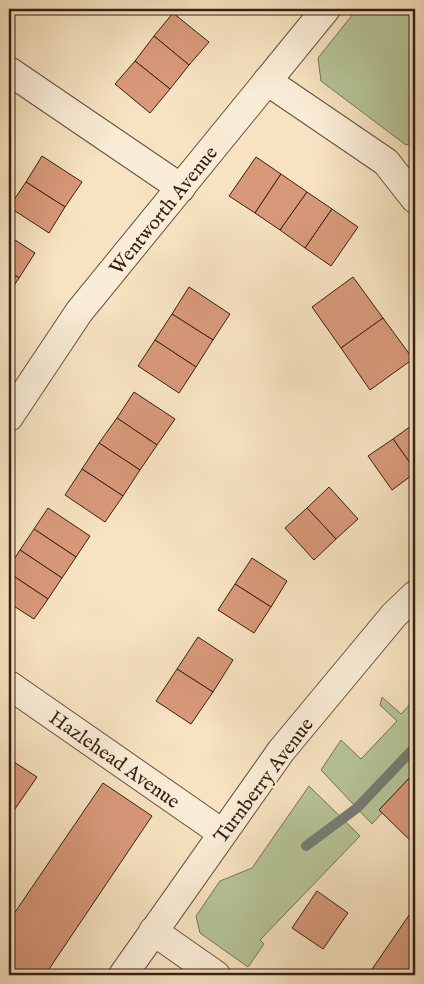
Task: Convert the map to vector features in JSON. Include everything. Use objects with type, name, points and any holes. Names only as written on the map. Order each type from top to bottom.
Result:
[{"type":"street","name":"Wentworth Avenue","points":[[9,417],[79,312],[326,9]]},
{"type":"street","points":[[9,71],[181,188]]},
{"type":"street","points":[[268,81],[386,162],[415,199]]},
{"type":"street","name":"Turnberry Avenue","points":[[122,975],[281,752],[394,614],[415,595]]},
{"type":"street","name":"Hazlehead Avenue","points":[[9,685],[222,834]]},
{"type":"street","points":[[152,931],[216,975]]},
{"type":"green space","points":[[357,9],[415,9],[415,142],[406,145],[321,81],[318,58]]},
{"type":"green space","points":[[382,697],[401,714],[415,699],[415,772],[379,810],[382,813],[372,824],[321,770],[341,740],[361,759],[397,721],[380,705]]},
{"type":"green space","points":[[309,786],[360,836],[260,940],[264,944],[248,967],[200,933],[196,916],[220,881],[252,868]]},
{"type":"building","points":[[173,13],[209,42],[189,65],[154,36]]},
{"type":"building","points":[[154,36],[189,65],[170,89],[135,61]]},
{"type":"building","points":[[135,61],[170,89],[150,113],[115,84]]},
{"type":"building","points":[[42,156],[82,182],[65,207],[26,182]]},
{"type":"building","points":[[256,157],[281,174],[255,213],[229,196]]},
{"type":"building","points":[[281,174],[307,192],[280,230],[255,213]]},
{"type":"building","points":[[26,182],[65,207],[49,233],[9,207]]},
{"type":"building","points":[[307,192],[332,209],[305,248],[280,230]]},
{"type":"building","points":[[332,209],[358,227],[331,266],[305,248]]},
{"type":"building","points":[[9,236],[35,253],[19,278],[9,271]]},
{"type":"building","points":[[9,271],[19,278],[9,293]]},
{"type":"building","points":[[353,277],[383,318],[341,348],[312,307]]},
{"type":"building","points":[[189,287],[230,314],[213,340],[172,314]]},
{"type":"building","points":[[172,314],[213,340],[196,367],[155,340]]},
{"type":"building","points":[[383,318],[413,359],[370,390],[341,348]]},
{"type":"building","points":[[155,340],[196,367],[179,393],[138,366]]},
{"type":"building","points":[[134,392],[175,419],[157,445],[117,418]]},
{"type":"building","points":[[117,418],[157,445],[140,470],[99,443]]},
{"type":"building","points":[[415,423],[415,470],[393,439]]},
{"type":"building","points":[[393,439],[415,470],[415,473],[392,490],[368,456]]},
{"type":"building","points":[[99,443],[140,470],[123,496],[82,469]]},
{"type":"building","points":[[82,469],[123,496],[105,522],[65,495]]},
{"type":"building","points":[[329,487],[358,519],[336,539],[307,508]]},
{"type":"building","points":[[48,508],[90,536],[76,557],[34,529]]},
{"type":"building","points":[[307,508],[336,539],[314,560],[285,528]]},
{"type":"building","points":[[34,529],[76,557],[62,578],[20,550]]},
{"type":"building","points":[[20,550],[62,578],[48,599],[9,573],[9,567]]},
{"type":"building","points":[[252,558],[287,581],[271,607],[235,584]]},
{"type":"building","points":[[9,573],[48,599],[34,619],[9,603]]},
{"type":"building","points":[[235,584],[271,607],[254,633],[218,610]]},
{"type":"building","points":[[198,637],[233,660],[213,692],[177,669]]},
{"type":"building","points":[[177,669],[213,692],[191,724],[156,701]]},
{"type":"building","points":[[11,760],[37,777],[10,816],[9,763]]},
{"type":"building","points":[[415,772],[415,845],[379,810]]},
{"type":"building","points":[[103,783],[152,816],[45,975],[9,975],[9,921]]},
{"type":"building","points":[[317,891],[348,913],[323,949],[292,928]]},
{"type":"building","points":[[414,908],[415,975],[368,975]]},
{"type":"waterway","points":[[306,846],[357,808],[415,747]]}]
